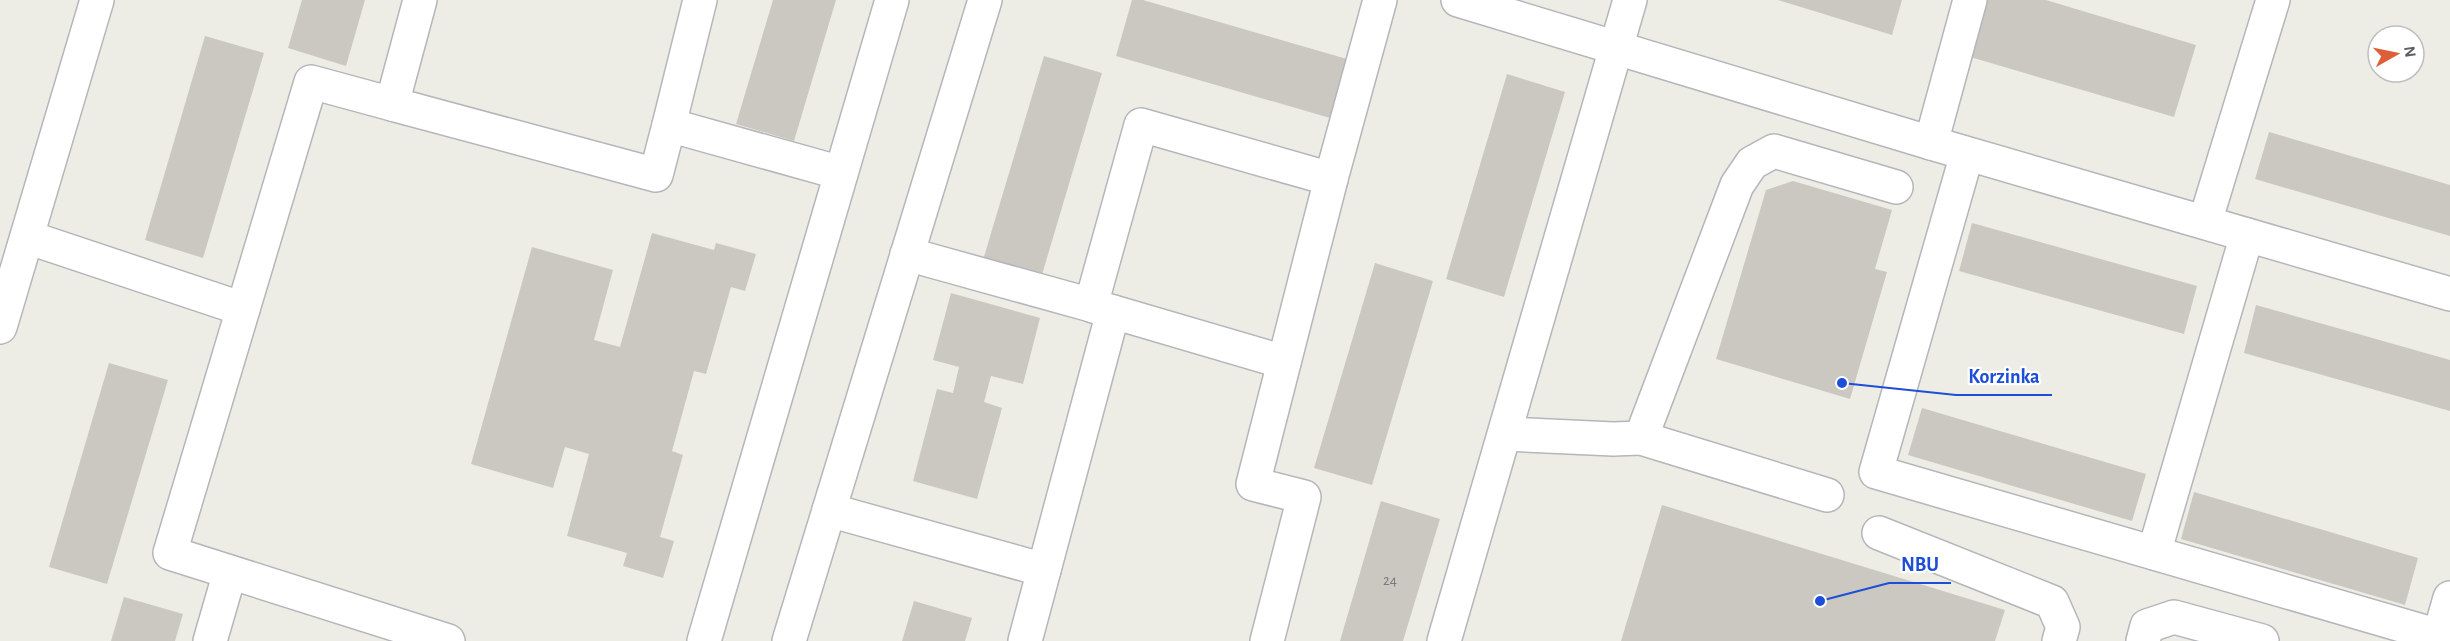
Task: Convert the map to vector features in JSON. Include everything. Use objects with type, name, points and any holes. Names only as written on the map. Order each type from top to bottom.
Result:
[{"type":"street","points":[[0,327],[97,0]]},
{"type":"street","points":[[392,104],[420,0]]},
{"type":"street","points":[[448,641],[170,553],[311,82],[656,175],[700,0]]},
{"type":"street","points":[[704,641],[892,0]]},
{"type":"street","points":[[789,641],[985,0]]},
{"type":"street","points":[[1267,641],[1304,497],[1253,484],[1331,179],[1380,0]]},
{"type":"street","points":[[1458,0],[1967,154],[2450,294]]},
{"type":"street","points":[[1444,641],[1630,0]]},
{"type":"street","points":[[1931,143],[1970,0]]},
{"type":"street","points":[[2205,222],[2273,0]]},
{"type":"street","points":[[669,125],[841,173]]},
{"type":"street","points":[[1025,641],[1044,570],[1141,125],[1331,179]]},
{"type":"street","points":[[1641,438],[1737,185],[1752,163],[1774,151],[1896,188]]},
{"type":"street","points":[[1967,154],[1876,472],[2439,636],[2450,598]]},
{"type":"street","points":[[2154,553],[2247,235]]},
{"type":"street","points":[[27,237],[243,309]]},
{"type":"street","points":[[907,254],[1284,362]]},
{"type":"street","points":[[1504,434],[1613,439],[1641,438],[1827,495]]},
{"type":"street","points":[[829,510],[1044,570]]},
{"type":"street","points":[[1879,533],[2052,602],[2063,627],[2059,641]]},
{"type":"street","points":[[210,641],[230,572]]},
{"type":"street","points":[[2143,641],[2147,627],[2174,617],[2262,641]]},
{"type":"building","points":[[302,0],[365,0],[346,66],[288,48]]},
{"type":"building","points":[[773,0],[836,0],[794,141],[736,124]]},
{"type":"building","points":[[1132,0],[1143,0],[1347,59],[1330,118],[1116,56]]},
{"type":"building","points":[[1778,0],[1902,0],[1892,35]]},
{"type":"building","points":[[1975,0],[2046,0],[2196,45],[2174,117],[1960,54]]},
{"type":"building","points":[[205,36],[264,53],[203,258],[145,240]]},
{"type":"building","points":[[1044,56],[1102,73],[1041,278],[983,260]]},
{"type":"building","points":[[1507,74],[1565,92],[1504,297],[1446,279]]},
{"type":"building","points":[[2269,132],[2450,185],[2450,236],[2255,179]]},
{"type":"building","points":[[1793,181],[1892,210],[1875,269],[1887,272],[1850,399],[1716,359],[1766,190]]},
{"type":"building","points":[[1972,223],[2197,286],[2184,334],[1959,271]]},
{"type":"building","points":[[652,233],[714,250],[716,243],[756,254],[745,291],[731,287],[706,374],[694,371],[672,451],[683,455],[660,537],[674,541],[663,578],[623,566],[627,553],[567,536],[589,454],[565,447],[553,488],[471,464],[532,247],[613,270],[594,340],[620,347]]},
{"type":"building","points":[[1375,263],[1433,281],[1372,485],[1314,468]]},
{"type":"building","points":[[951,293],[1040,318],[1023,384],[991,376],[984,402],[1002,408],[977,499],[913,481],[937,389],[953,393],[959,367],[933,360]]},
{"type":"building","points":[[2256,305],[2450,360],[2450,411],[2244,353]]},
{"type":"building","points":[[109,363],[168,380],[107,584],[49,567]]},
{"type":"building","points":[[1922,408],[2146,474],[2132,521],[1908,455]]},
{"type":"building","points":[[2194,492],[2418,558],[2405,605],[2181,539]]},
{"type":"building","points":[[1381,501],[1440,519],[1403,641],[1340,641]]},
{"type":"building","points":[[1662,505],[2005,610],[1995,641],[1621,641]]},
{"type":"building","points":[[124,597],[183,614],[175,641],[111,641]]},
{"type":"building","points":[[914,601],[972,618],[965,641],[902,641]]},
{"type":"place","name":"Korzinka","points":[[1842,383]]},
{"type":"place","name":"NBU","points":[[1820,601]]}]
